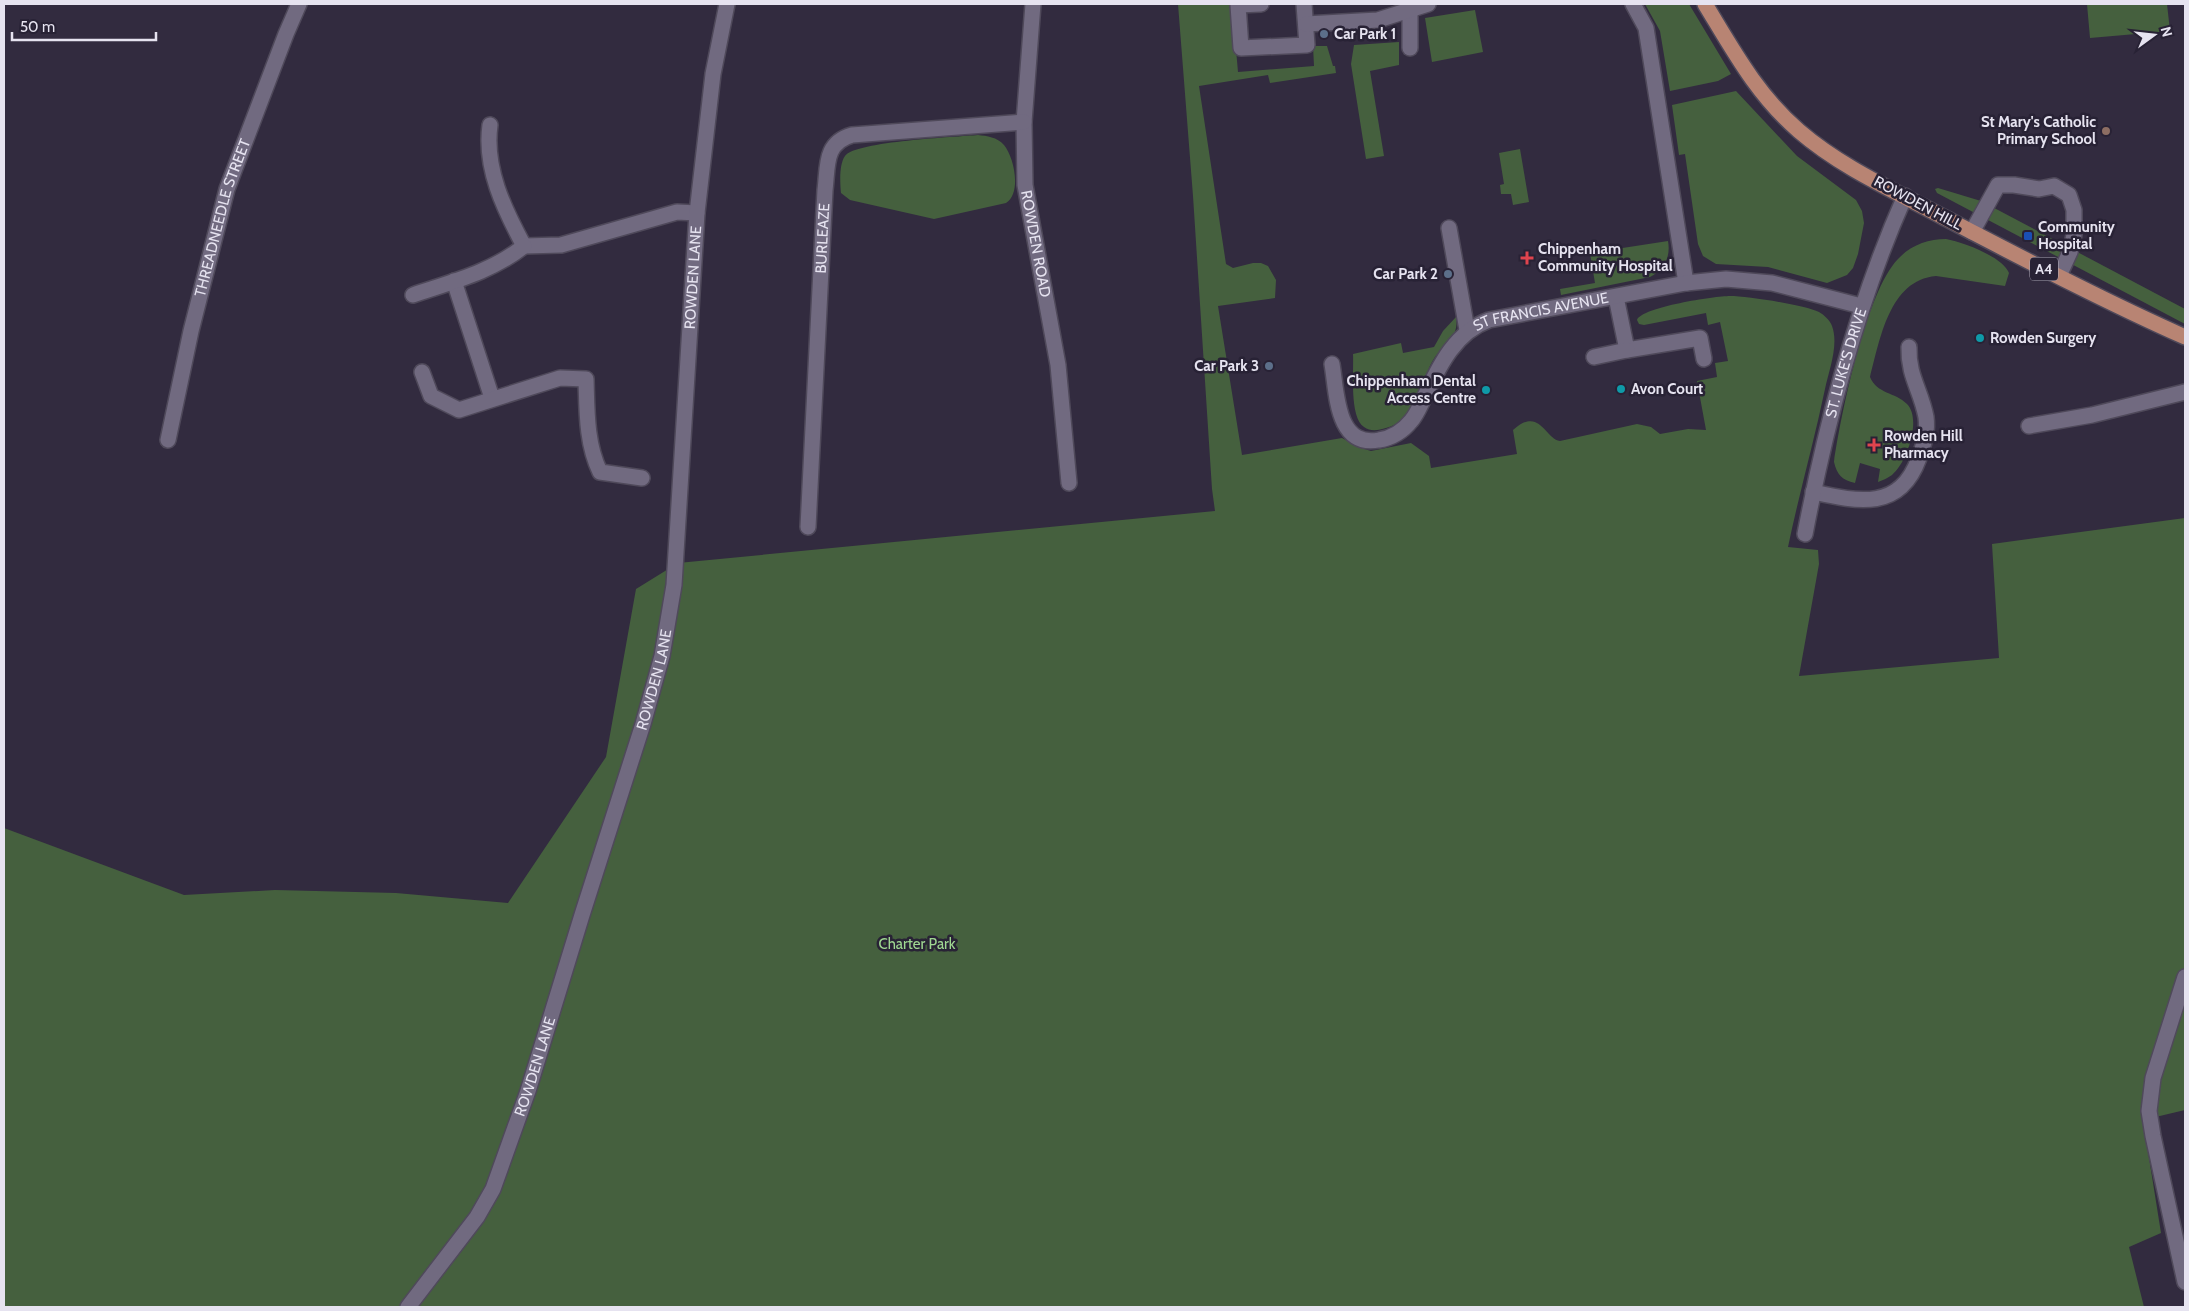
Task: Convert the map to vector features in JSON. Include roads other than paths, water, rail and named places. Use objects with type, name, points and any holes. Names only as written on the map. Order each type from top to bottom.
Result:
[{"type":"main road","name":"ROWDEN HILL","points":[[1705,4],[1744,70],[1780,112],[1799,130],[1838,160],[1972,232],[2185,337]]},
{"type":"street","name":"THREADNEEDLE STREET","points":[[168,440],[191,331],[227,189],[299,4]]},
{"type":"street","name":"ROWDEN LANE","points":[[408,1307],[478,1217],[493,1189],[528,1091],[643,724],[659,664],[674,584],[697,213],[713,74],[727,4]]},
{"type":"street","name":"ROWDEN ROAD","points":[[1033,4],[1024,122],[1025,184],[1058,365],[1069,483]]},
{"type":"street","points":[[1261,4],[1238,5],[1241,48],[1306,45],[1304,4]]},
{"type":"street","points":[[1306,24],[1378,20],[1409,7],[1428,4]]},
{"type":"street","points":[[1633,4],[1646,28],[1686,283]]},
{"type":"street","points":[[1409,7],[1410,48]]},
{"type":"street","name":"BURLEAZE","points":[[808,527],[825,190],[832,147],[837,141],[852,135],[1024,122]]},
{"type":"street","points":[[490,125],[487,146],[495,181],[510,220],[524,246]]},
{"type":"street","points":[[1972,232],[1998,186],[2014,184],[2039,189],[2054,186],[2060,188],[2072,200],[2075,220],[2070,252],[2059,276]]},
{"type":"street","name":"ST. LUKE'S DRIVE","points":[[1805,534],[1813,492],[1861,306],[1905,196]]},
{"type":"street","points":[[412,295],[484,270],[511,257],[524,246],[560,245],[677,212],[697,213]]},
{"type":"street","points":[[1449,228],[1467,330]]},
{"type":"street","name":"ST FRANCIS AVENUE","points":[[1332,364],[1340,414],[1346,429],[1358,438],[1371,441],[1383,439],[1400,432],[1412,420],[1449,352],[1467,330],[1477,324],[1686,283],[1726,279],[1772,283],[1861,306]]},
{"type":"street","points":[[454,281],[492,398]]},
{"type":"street","points":[[1616,297],[1627,350]]},
{"type":"street","points":[[1594,357],[1700,338],[1704,359]]},
{"type":"street","points":[[1813,492],[1842,498],[1866,499],[1886,496],[1899,490],[1908,480],[1925,440],[1926,419],[1922,398],[1912,378],[1908,363],[1909,347]]},
{"type":"street","points":[[422,372],[431,396],[459,410],[560,378],[586,379],[589,430],[594,459],[600,472],[642,478]]},
{"type":"street","points":[[2029,426],[2092,415],[2185,392]]},
{"type":"street","points":[[2185,977],[2153,1078],[2149,1111],[2185,1282]]},
{"type":"place","name":"Car Park 1","points":[[1324,34]]},
{"type":"place","name":"St Mary's Catholic Primary School","points":[[2106,131]]},
{"type":"place","name":"Community Hospital","points":[[2028,236]]},
{"type":"place","name":"Chippenham Community Hospital","points":[[1527,258]]},
{"type":"place","name":"Car Park 2","points":[[1448,274]]},
{"type":"place","name":"Rowden Surgery","points":[[1980,338]]},
{"type":"place","name":"Car Park 3","points":[[1269,366]]},
{"type":"place","name":"Avon Court","points":[[1621,389]]},
{"type":"place","name":"Chippenham Dental Access Centre","points":[[1486,390]]},
{"type":"place","name":"Rowden Hill Pharmacy","points":[[1874,445]]},
{"type":"park label","name":"Charter Park","points":[[917,944]]}]
